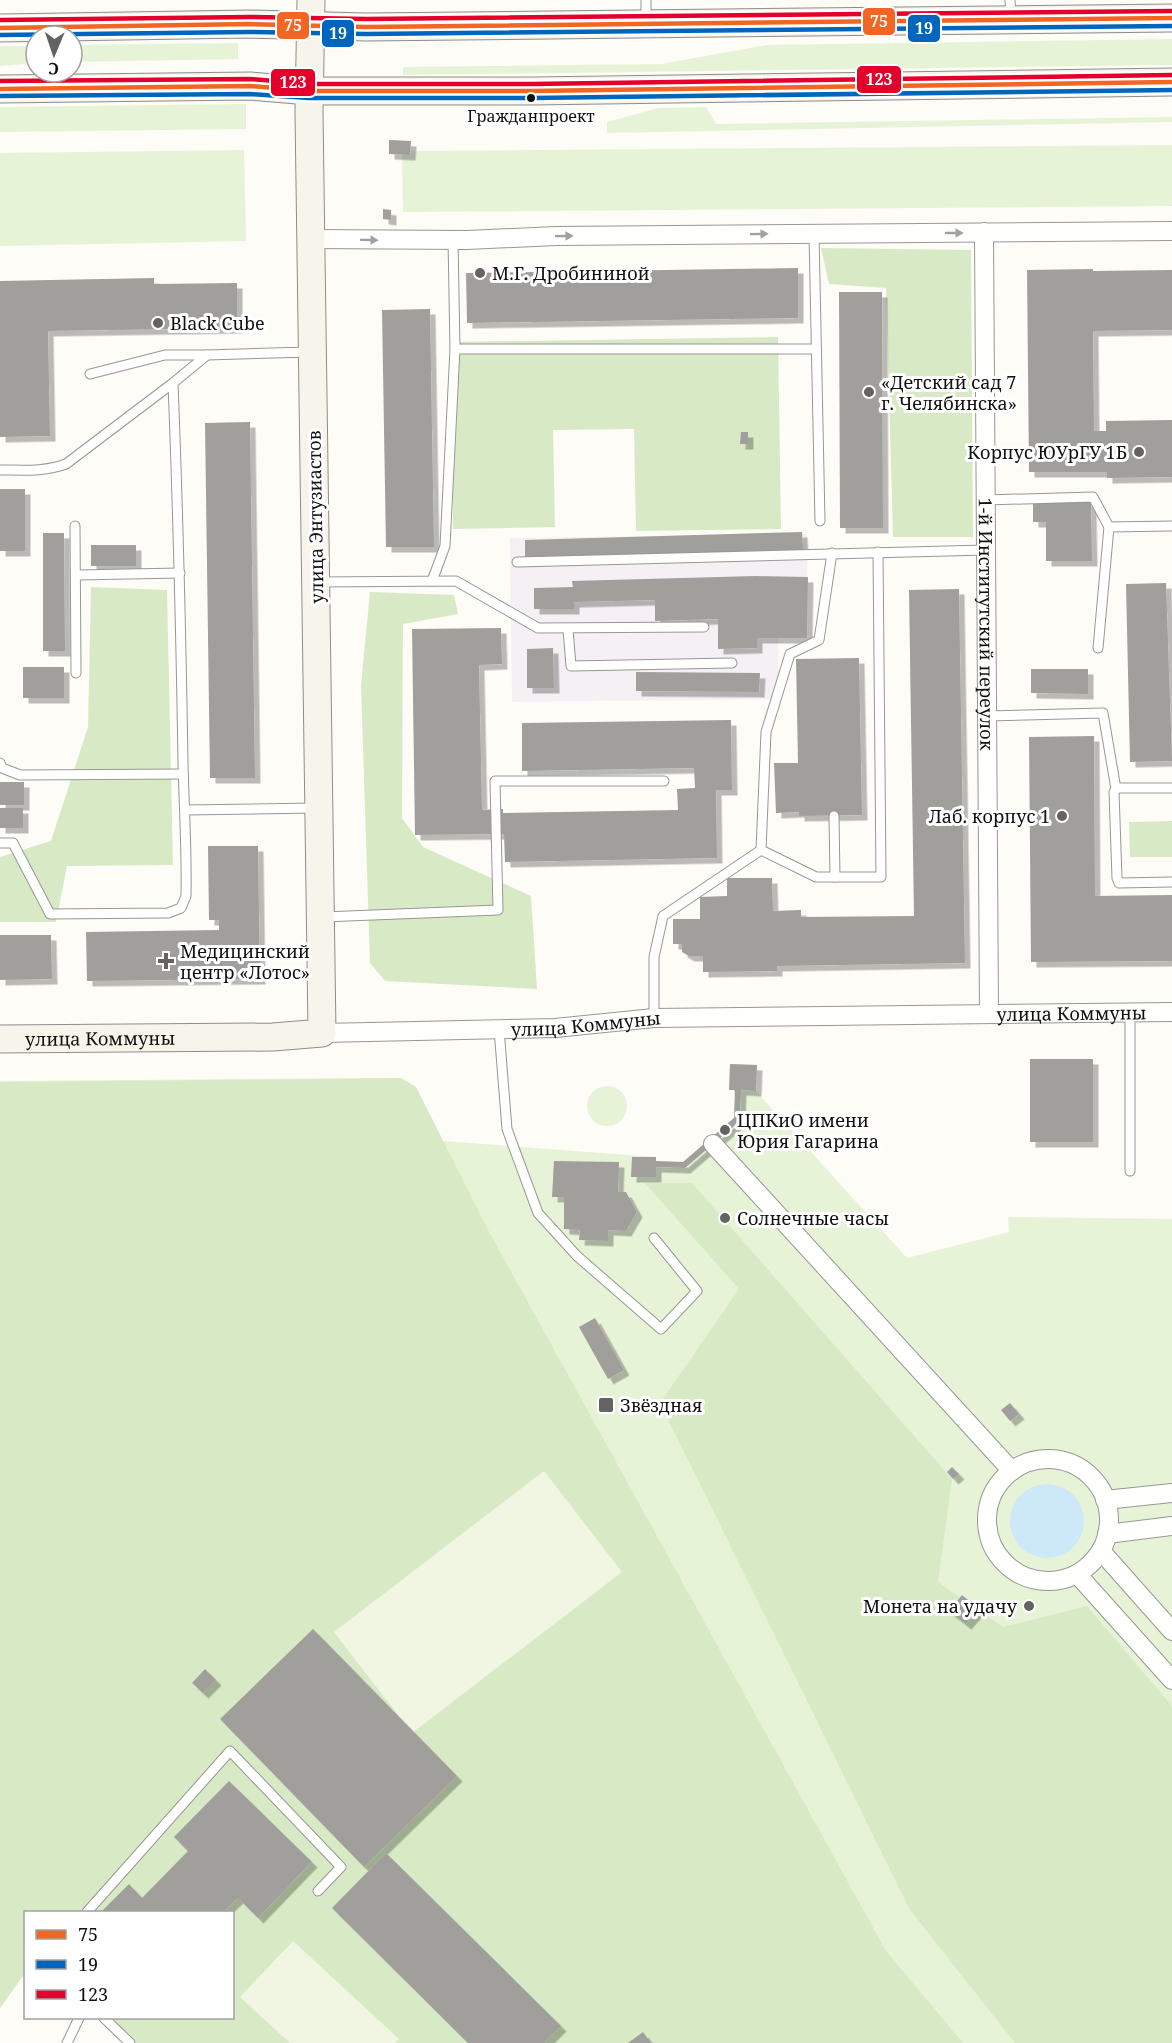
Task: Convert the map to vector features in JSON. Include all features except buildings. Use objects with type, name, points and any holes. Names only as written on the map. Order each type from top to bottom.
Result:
[{"type":"main road","points":[[0,28],[249,24],[311,13],[374,27],[646,12],[1011,10],[1172,18]]},
{"type":"main road","name":"улица Энтузиастов","points":[[311,13],[310,239],[322,1033]]},
{"type":"main road","points":[[0,89],[250,86],[309,91],[532,91],[1172,82]]},
{"type":"main road","name":"улица Коммуны","points":[[0,1039],[273,1037],[322,1033]]},
{"type":"street","points":[[310,239],[1172,231]]},
{"type":"street","name":"1-й Институтский переулок","points":[[984,232],[989,1014]]},
{"type":"street","name":"улица Коммуны","points":[[322,1033],[555,1028],[654,1018],[1172,1012]]},
{"type":"street","points":[[713,1144],[1012,1471]]},
{"type":"street","points":[[1047,1459],[1066,1462],[1090,1477],[1106,1500],[1109,1517],[1104,1542],[1090,1564],[1077,1574],[1058,1581],[1037,1580],[1018,1574],[1002,1561],[992,1544],[987,1524],[989,1504],[997,1486],[1012,1471],[1028,1462],[1047,1459]]},
{"type":"street","points":[[1106,1500],[1172,1493]]},
{"type":"street","points":[[1104,1542],[1172,1526]]},
{"type":"street","points":[[1104,1542],[1172,1631]]},
{"type":"street","points":[[1077,1574],[1172,1680]]},
{"type":"lane","points":[[814,234],[820,521]]},
{"type":"lane","points":[[432,581],[446,546],[455,349],[453,239]]},
{"type":"lane","points":[[455,349],[816,349]]},
{"type":"lane","points":[[90,374],[165,355],[312,352]]},
{"type":"lane","points":[[0,470],[41,471],[66,464],[207,355]]},
{"type":"lane","points":[[0,843],[13,843],[50,914],[168,913],[181,908],[186,896],[180,573],[172,383]]},
{"type":"lane","points":[[985,500],[1093,497],[1109,527],[1098,648]]},
{"type":"lane","points":[[75,526],[76,674]]},
{"type":"lane","points":[[1109,527],[1172,526]]},
{"type":"lane","points":[[517,562],[986,550]]},
{"type":"lane","points":[[760,850],[816,877],[881,877],[878,552]]},
{"type":"lane","points":[[760,850],[766,732],[790,654],[819,640],[832,553]]},
{"type":"lane","points":[[77,575],[180,573]]},
{"type":"lane","points":[[316,582],[456,581],[538,628],[704,627]]},
{"type":"lane","points":[[568,629],[571,666],[732,663]]},
{"type":"lane","points":[[987,716],[1103,713],[1116,789],[1114,792],[1118,880],[1122,884],[1172,882]]},
{"type":"lane","points":[[0,763],[2,768],[20,775],[183,774]]},
{"type":"lane","points":[[321,917],[498,910],[495,781],[664,781]]},
{"type":"lane","points":[[1116,789],[1172,788]]},
{"type":"lane","points":[[186,810],[319,808]]},
{"type":"lane","points":[[834,816],[835,877]]},
{"type":"lane","points":[[654,1018],[654,957],[663,916],[760,850]]},
{"type":"lane","points":[[1130,1013],[1130,1170]]},
{"type":"lane","points":[[499,1029],[507,1129],[538,1213],[577,1256],[661,1329],[697,1291],[654,1238]]},
{"type":"lane","points":[[88,1911],[230,1750],[341,1867],[318,1891]]},
{"type":"lane","points":[[67,2043],[79,2019]]},
{"type":"lane","points":[[105,2019],[130,2043]]},
{"type":"shaded area","points":[[807,534],[808,636],[778,637],[779,699],[512,702],[510,538]]},
{"type":"green space","points":[[1172,39],[1172,65],[403,75],[403,67],[661,64],[767,45]]},
{"type":"green space","points":[[238,43],[238,59],[84,62],[84,45]]},
{"type":"green space","points":[[0,46],[24,46],[24,64],[0,66]]},
{"type":"green space","points":[[246,104],[246,129],[0,132],[0,107]]},
{"type":"green space","points":[[706,107],[716,124],[1172,117],[1172,122],[607,133],[607,122],[658,108]]},
{"type":"green space","points":[[1172,145],[1172,206],[403,212],[402,151]]},
{"type":"green space","points":[[244,150],[246,241],[0,246],[0,153]]},
{"type":"green space","points":[[821,248],[971,250],[973,537],[893,537],[886,288],[829,284]]},
{"type":"green space","points":[[778,337],[781,529],[636,531],[634,429],[553,430],[555,527],[453,529],[451,342]]},
{"type":"green space","points":[[91,587],[167,590],[173,865],[67,866],[56,922],[0,922],[0,857],[51,841],[88,727]]},
{"type":"green space","points":[[370,592],[454,595],[458,614],[403,624],[402,818],[423,847],[531,896],[537,989],[385,981],[370,963],[361,685]]},
{"type":"green space","points":[[1172,821],[1172,857],[1130,857],[1129,822]]},
{"type":"green space","points":[[730,1064],[757,1065],[756,1091],[907,1258],[1009,1232],[1008,1217],[1172,1219],[1172,2043],[135,2043],[234,2019],[234,1911],[24,1911],[24,1974],[0,2008],[0,1081],[401,1078],[416,1087],[443,1141],[656,1157],[656,1161],[683,1162],[734,1118],[735,1091],[729,1090]]},
{"type":"green space","points":[[401,1078],[416,1087],[487,1228],[886,1951],[963,2043],[135,2043],[109,2019],[234,2019],[234,1911],[24,1911],[24,1974],[0,2008],[0,1082]]},
{"type":"green space","points":[[607,1086],[621,1092],[627,1106],[621,1120],[607,1126],[593,1120],[587,1106],[593,1092]]},
{"type":"green space","points":[[645,1183],[692,1183],[952,1479],[938,1582],[1003,1627],[1087,1606],[1172,1706],[1172,2043],[1015,2043],[910,1910],[660,1403],[739,1289]]},
{"type":"green space","points":[[544,1471],[622,1572],[412,1733],[334,1632]]},
{"type":"green space","points":[[293,1941],[399,2039],[395,2043],[290,2043],[240,1997]]},
{"type":"water","points":[[1040,1484],[1054,1484],[1068,1490],[1078,1500],[1084,1514],[1084,1528],[1078,1542],[1068,1552],[1054,1558],[1040,1558],[1026,1552],[1016,1542],[1010,1528],[1010,1514],[1016,1500],[1026,1490]]},
{"type":"transit line","name":"123","points":[[0,20],[249,17],[366,19],[1172,11]]},
{"type":"transit line","name":"75","points":[[0,28],[249,24],[366,27],[1172,18]]},
{"type":"transit line","name":"19","points":[[0,35],[249,32],[366,34],[1172,26]]},
{"type":"transit line","name":"123","points":[[0,81],[250,79],[309,84],[532,84],[1172,75]]},
{"type":"transit line","name":"75","points":[[0,89],[250,86],[309,91],[532,91],[1172,82]]},
{"type":"transit line","name":"19","points":[[0,96],[250,94],[309,98],[532,98],[1172,90]]},
{"type":"place","name":"Гражданпроект","points":[[531,98]]},
{"type":"place","name":"М.Г. Дробининой","points":[[480,273]]},
{"type":"place","name":"Black Cube","points":[[158,323]]},
{"type":"place","name":"«Детский сад 7 г. Челябинска»","points":[[869,392]]},
{"type":"place","name":"Корпус ЮУрГУ 1Б","points":[[1139,452]]},
{"type":"place","name":"Лаб. корпус 1","points":[[1062,816]]},
{"type":"place","name":"Медицинский центр «Лотос»","points":[[166,961]]},
{"type":"place","name":"ЦПКиО имени Юрия Гагарина","points":[[725,1130]]},
{"type":"place","name":"Солнечные часы","points":[[725,1218]]},
{"type":"place","name":"Звёздная","points":[[606,1405]]},
{"type":"place","name":"Монета на удачу","points":[[1029,1606]]}]
